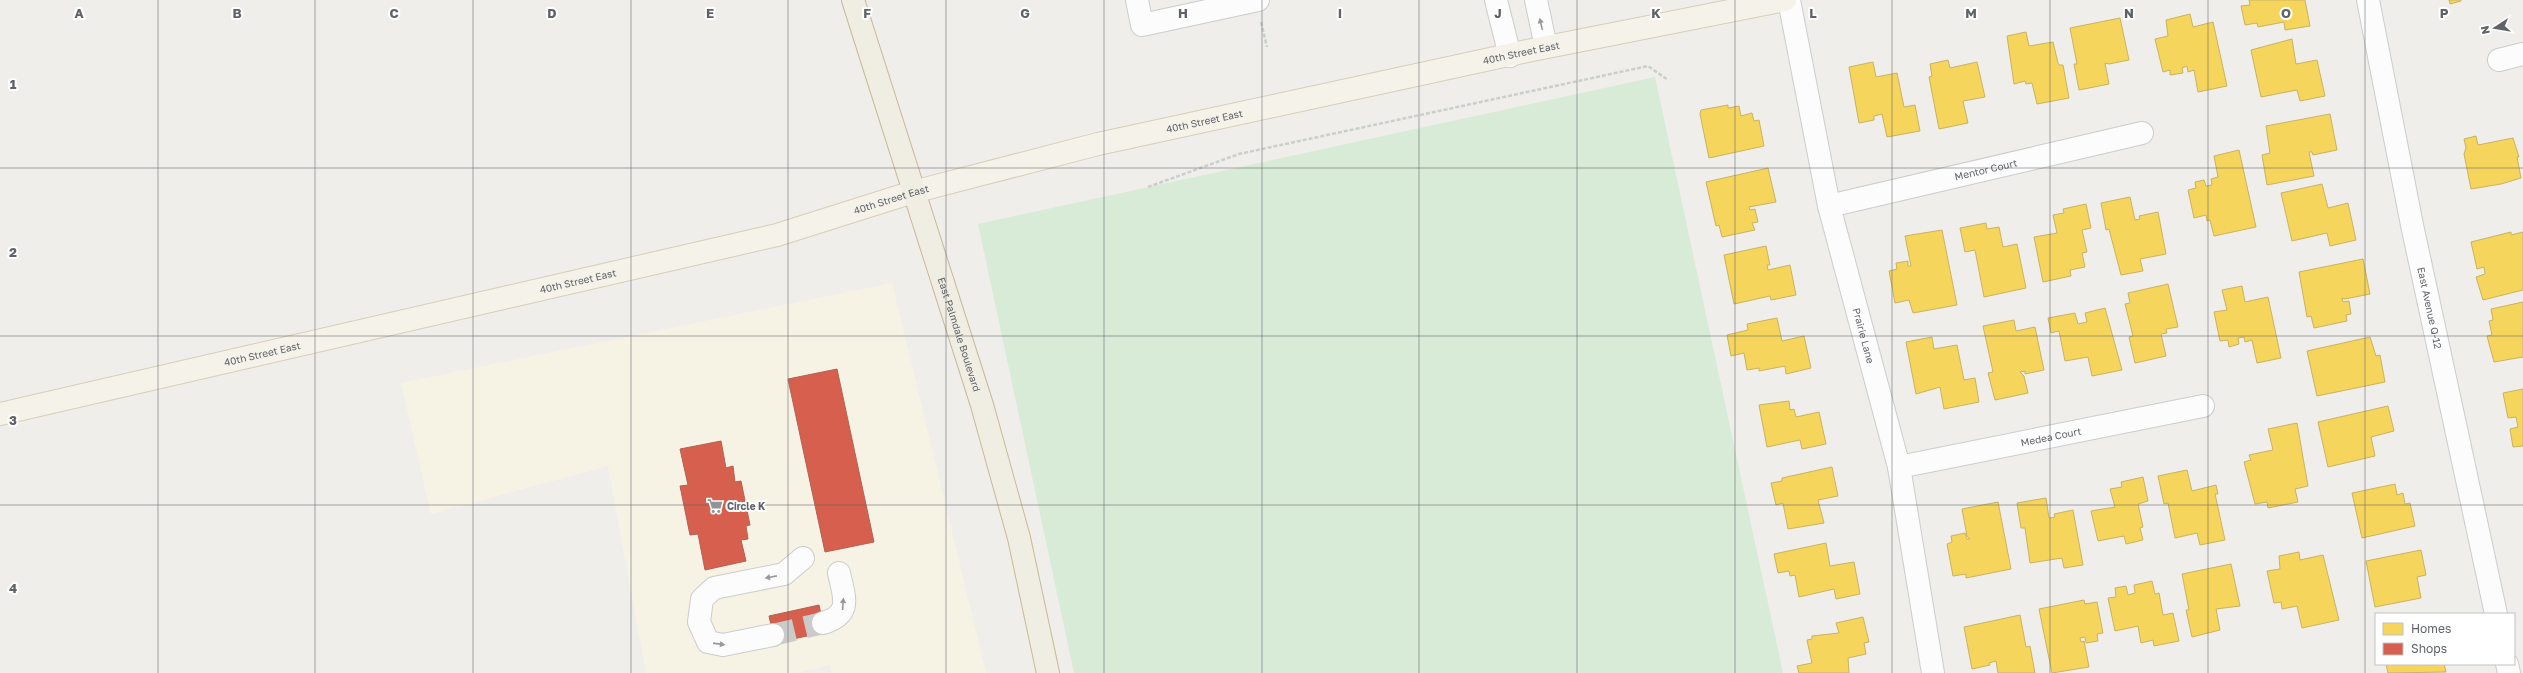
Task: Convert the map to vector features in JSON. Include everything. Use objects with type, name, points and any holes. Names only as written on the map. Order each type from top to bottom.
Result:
[{"type":"highway","name":"East Palmdale Boulevard","points":[[853,0],[984,412],[1019,538],[1048,673]]},
{"type":"main road","name":"40th Street East","points":[[0,414],[777,235],[913,192],[1098,144],[1546,48],[1785,0]]},
{"type":"street","points":[[1137,0],[1142,25],[1258,0]]},
{"type":"street","points":[[1496,0],[1510,56]]},
{"type":"street","points":[[1536,0],[1546,48]]},
{"type":"street","name":"Prairie Lane","points":[[1789,0],[1829,206],[1899,467],[1933,673]]},
{"type":"street","name":"East Avenue Q-12","points":[[2368,0],[2412,225],[2496,613]]},
{"type":"street","points":[[2499,60],[2523,54]]},
{"type":"street","name":"Mentor Court","points":[[1829,206],[2142,133]]},
{"type":"street","name":"Medea Court","points":[[1899,467],[2203,406]]},
{"type":"street","points":[[773,634],[723,645],[708,642],[700,622],[702,599],[714,588],[784,574],[803,558]]},
{"type":"street","points":[[823,623],[833,620],[842,612],[845,603],[839,573]]},
{"type":"path","points":[[1148,187],[1239,154],[1648,66],[1668,80]]},
{"type":"shaded area","points":[[892,283],[986,673],[832,673],[830,665],[796,673],[646,673],[608,466],[431,514],[401,383]]},
{"type":"green space","points":[[1655,77],[1783,673],[1074,673],[978,224]]},
{"type":"building: Homes","points":[[2249,0],[2305,0],[2310,26],[2285,30],[2284,22],[2258,27],[2257,23],[2245,25],[2241,6],[2250,5]]},
{"type":"building: Homes","points":[[2449,0],[2461,0],[2461,1],[2450,4]]},
{"type":"building: Homes","points":[[2190,14],[2193,27],[2213,22],[2227,86],[2198,92],[2194,70],[2188,72],[2187,66],[2182,68],[2183,73],[2170,75],[2170,70],[2163,72],[2155,39],[2168,36],[2166,20]]},
{"type":"building: Homes","points":[[2120,18],[2129,60],[2109,64],[2105,63],[2109,84],[2079,90],[2074,64],[2077,64],[2070,28]]},
{"type":"building: Homes","points":[[2026,32],[2029,46],[2053,42],[2058,63],[2059,65],[2063,65],[2069,98],[2037,104],[2032,83],[2026,84],[2025,81],[2014,84],[2007,36]]},
{"type":"building: Homes","points":[[2292,39],[2296,64],[2317,60],[2325,96],[2300,101],[2297,90],[2261,97],[2251,50]]},
{"type":"building: Homes","points":[[1948,60],[1950,68],[1977,62],[1985,97],[1963,101],[1968,123],[1939,129],[1929,77],[1932,76],[1930,64]]},
{"type":"building: Homes","points":[[1873,62],[1876,77],[1897,73],[1904,107],[1915,105],[1920,131],[1887,137],[1882,114],[1874,116],[1874,120],[1859,123],[1849,67]]},
{"type":"building: Homes","points":[[1728,105],[1728,108],[1739,106],[1741,116],[1752,113],[1754,121],[1759,120],[1764,146],[1709,158],[1700,114],[1701,110]]},
{"type":"building: Homes","points":[[2330,114],[2337,150],[2313,155],[2312,152],[2309,152],[2314,176],[2267,185],[2262,155],[2270,153],[2266,126]]},
{"type":"building: Homes","points":[[2476,136],[2478,145],[2513,138],[2519,157],[2517,157],[2521,178],[2501,184],[2471,189],[2464,154],[2466,148],[2464,139]]},
{"type":"building: Homes","points":[[2239,150],[2256,227],[2214,236],[2210,220],[2207,221],[2206,215],[2194,218],[2188,190],[2196,188],[2195,182],[2204,180],[2206,186],[2212,185],[2211,179],[2218,177],[2214,156]]},
{"type":"building: Homes","points":[[1768,168],[1776,202],[1749,207],[1750,210],[1755,209],[1758,222],[1752,223],[1755,230],[1722,237],[1719,225],[1716,226],[1706,182]]},
{"type":"building: Homes","points":[[2322,184],[2328,208],[2348,203],[2356,240],[2330,246],[2327,233],[2292,241],[2281,193]]},
{"type":"building: Homes","points":[[2130,197],[2135,220],[2140,219],[2139,216],[2158,212],[2166,254],[2140,259],[2143,271],[2121,275],[2109,229],[2106,230],[2101,203]]},
{"type":"building: Homes","points":[[2086,204],[2091,228],[2082,230],[2087,252],[2082,253],[2085,267],[2070,270],[2071,276],[2043,282],[2034,237],[2057,233],[2053,215],[2064,213],[2063,209]]},
{"type":"building: Homes","points":[[1986,223],[1987,229],[1999,227],[2003,247],[2017,244],[2026,288],[1984,297],[1975,250],[1965,252],[1960,228]]},
{"type":"building: Homes","points":[[1942,230],[1957,305],[1913,313],[1909,300],[1895,303],[1889,271],[1897,269],[1896,263],[1908,261],[1908,266],[1911,266],[1905,236]]},
{"type":"building: Homes","points":[[2511,232],[2511,235],[2523,232],[2523,290],[2483,300],[2476,277],[2485,274],[2484,267],[2477,269],[2471,242]]},
{"type":"building: Homes","points":[[1766,246],[1770,265],[1767,265],[1768,270],[1790,265],[1796,295],[1771,300],[1770,296],[1734,304],[1724,255]]},
{"type":"building: Homes","points":[[2363,259],[2370,294],[2345,299],[2342,298],[2343,302],[2349,301],[2351,314],[2346,315],[2347,321],[2314,328],[2311,316],[2307,317],[2299,272]]},
{"type":"building: Homes","points":[[2168,284],[2178,327],[2166,329],[2167,333],[2161,334],[2166,356],[2135,363],[2129,337],[2133,336],[2125,304],[2130,303],[2128,293]]},
{"type":"building: Homes","points":[[2242,286],[2245,302],[2268,297],[2281,358],[2257,363],[2252,340],[2245,342],[2244,337],[2238,338],[2239,344],[2229,347],[2228,340],[2220,341],[2214,312],[2227,310],[2222,290]]},
{"type":"building: Homes","points":[[2523,302],[2523,357],[2494,362],[2487,336],[2492,335],[2489,321],[2493,320],[2491,309]]},
{"type":"building: Homes","points":[[2105,308],[2122,370],[2092,376],[2088,357],[2065,361],[2059,331],[2051,333],[2048,318],[2075,313],[2078,324],[2087,322],[2085,313]]},
{"type":"building: Homes","points":[[1777,318],[1782,341],[1804,336],[1811,368],[1786,374],[1785,366],[1759,371],[1759,368],[1747,370],[1744,353],[1731,356],[1727,335],[1748,330],[1747,324]]},
{"type":"building: Homes","points":[[2014,320],[2016,331],[2035,327],[2044,370],[2025,374],[2025,371],[2020,372],[2024,376],[2028,393],[1995,400],[1988,373],[1993,372],[1983,326]]},
{"type":"building: Homes","points":[[1932,337],[1934,349],[1957,345],[1964,380],[1975,378],[1979,402],[1944,409],[1940,387],[1916,394],[1906,342]]},
{"type":"building: Homes","points":[[2370,337],[2376,356],[2380,355],[2385,382],[2317,396],[2307,351]]},
{"type":"building: Homes","points":[[2523,389],[2523,446],[2513,447],[2510,429],[2518,427],[2516,417],[2508,418],[2503,393]]},
{"type":"building: Homes","points":[[1789,401],[1790,410],[1794,409],[1796,417],[1819,412],[1826,444],[1802,449],[1800,440],[1767,447],[1759,405]]},
{"type":"building: Homes","points":[[2388,406],[2394,431],[2371,437],[2375,456],[2328,467],[2318,422]]},
{"type":"building: Homes","points":[[2297,423],[2308,486],[2295,489],[2298,502],[2268,508],[2267,502],[2255,504],[2244,462],[2251,460],[2249,455],[2273,450],[2268,429]]},
{"type":"building: Homes","points":[[1832,467],[1838,496],[1818,500],[1824,523],[1788,529],[1783,503],[1776,505],[1771,483],[1782,481],[1782,478]]},
{"type":"building: Homes","points":[[2187,470],[2192,491],[2216,485],[2218,494],[2215,494],[2225,540],[2200,545],[2197,533],[2175,538],[2168,503],[2164,504],[2158,476]]},
{"type":"building: Homes","points":[[2143,477],[2148,501],[2138,504],[2143,527],[2140,528],[2143,540],[2126,544],[2124,536],[2098,541],[2091,511],[2115,507],[2110,489],[2122,487],[2121,482]]},
{"type":"building: Homes","points":[[2395,484],[2397,495],[2403,493],[2405,504],[2410,503],[2415,526],[2362,538],[2352,493]]},
{"type":"building: Homes","points":[[2046,498],[2049,518],[2055,517],[2054,514],[2073,510],[2083,565],[2064,568],[2062,558],[2030,563],[2025,528],[2021,528],[2017,503]]},
{"type":"building: Homes","points":[[1998,502],[2011,569],[1966,578],[1966,574],[1953,576],[1947,544],[1952,542],[1951,536],[1965,533],[1967,539],[1970,539],[1967,536],[1962,509]]},
{"type":"building: Homes","points":[[1826,543],[1830,566],[1854,562],[1860,594],[1836,599],[1834,589],[1799,597],[1795,575],[1790,576],[1789,571],[1778,573],[1774,554]]},
{"type":"building: Homes","points":[[2421,550],[2426,575],[2417,577],[2421,598],[2375,607],[2366,561]]},
{"type":"building: Homes","points":[[2299,552],[2300,560],[2323,555],[2339,620],[2302,628],[2297,606],[2282,609],[2281,602],[2274,603],[2267,571],[2280,569],[2279,556]]},
{"type":"building: Homes","points":[[2231,564],[2240,606],[2216,609],[2220,630],[2192,637],[2186,610],[2189,610],[2182,574]]},
{"type":"building: Homes","points":[[2152,581],[2155,594],[2159,593],[2163,615],[2173,613],[2179,641],[2154,646],[2153,640],[2141,643],[2138,626],[2115,631],[2108,598],[2116,597],[2115,588],[2126,586],[2128,595],[2135,593],[2134,585]]},
{"type":"building: Homes","points":[[2084,600],[2085,604],[2097,602],[2103,633],[2097,634],[2098,641],[2086,643],[2085,637],[2080,638],[2081,642],[2084,641],[2089,667],[2052,673],[2039,609]]},
{"type":"building: Homes","points":[[2020,615],[2026,647],[2030,646],[2035,673],[1998,673],[1996,661],[1989,663],[1990,665],[1972,669],[1964,627]]},
{"type":"building: Homes","points":[[1863,617],[1869,642],[1864,643],[1866,654],[1848,658],[1849,673],[1799,673],[1797,666],[1812,663],[1807,640],[1812,639],[1812,636],[1839,633],[1836,623]]},
{"type":"building: Homes","points":[[2386,665],[2444,665],[2446,672],[2388,673]]},
{"type":"building: Shops","points":[[837,369],[874,542],[825,552],[788,379]]},
{"type":"building: Shops","name":"Circle K","points":[[721,441],[726,468],[733,466],[735,482],[741,481],[750,525],[746,526],[748,539],[741,540],[746,561],[705,570],[698,534],[690,535],[680,486],[688,485],[680,449]]},
{"type":"building: Shops","points":[[819,605],[825,632],[775,643],[769,616]]},
{"type":"tunnel","points":[[773,635],[823,623]]},
{"type":"place","name":"Circle K","points":[[715,506]]}]
